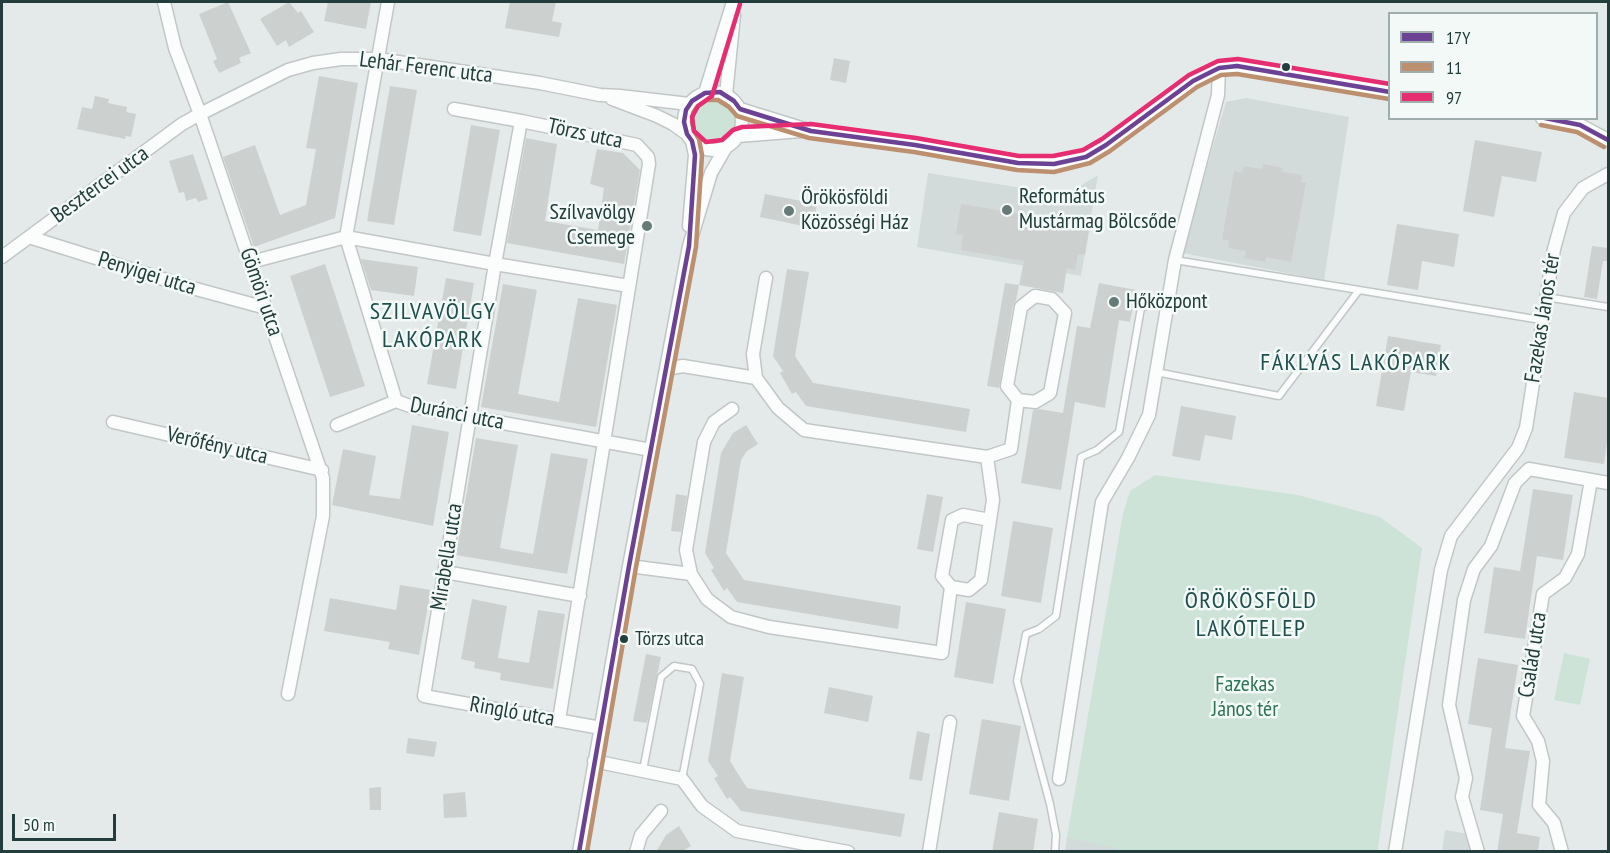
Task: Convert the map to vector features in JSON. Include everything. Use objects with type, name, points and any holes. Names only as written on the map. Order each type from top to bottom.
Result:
[{"type":"street","points":[[164,2],[175,48],[200,114]]},
{"type":"street","points":[[346,237],[388,2]]},
{"type":"street","points":[[705,93],[734,2]]},
{"type":"street","points":[[726,95],[733,42],[734,2]]},
{"type":"street","name":"Lehár Ferenc utca","points":[[200,114],[288,70],[341,59],[378,59],[528,81],[600,95],[688,104]]},
{"type":"street","points":[[740,109],[811,131],[1018,163],[1054,164],[1086,157],[1193,81],[1219,68],[1237,66],[1388,92]]},
{"type":"street","points":[[1059,779],[1102,502],[1128,459],[1149,415],[1175,260],[1218,94],[1219,68]]},
{"type":"street","points":[[579,852],[629,566],[689,246],[711,173],[726,147],[738,136],[742,123],[740,109],[734,101],[720,92],[705,93],[696,97],[688,104],[684,116],[694,156],[689,246]]},
{"type":"street","name":"Lehár Ferenc utca","points":[[600,95],[674,124],[689,137]]},
{"type":"street","points":[[454,109],[521,121]]},
{"type":"street","name":"Besztercei utca","points":[[2,257],[182,124],[200,114]]},
{"type":"street","name":"Gömöri utca","points":[[200,114],[322,471],[325,496],[323,516],[288,694]]},
{"type":"street","points":[[1553,120],[1580,125],[1608,140]]},
{"type":"street","name":"Mirabella utca","points":[[424,696],[495,264],[521,121]]},
{"type":"street","name":"Törzs utca","points":[[521,121],[637,145],[648,157],[650,164],[559,720]]},
{"type":"street","points":[[738,136],[811,131]]},
{"type":"street","points":[[689,137],[704,148],[726,147]]},
{"type":"street","name":"Fazekas János tér","points":[[1395,852],[1441,570],[1450,536],[1518,448],[1526,428],[1545,297],[1554,249],[1564,213],[1583,188],[1608,174]]},
{"type":"street","name":"Penyigei utca","points":[[29,237],[185,286],[266,308]]},
{"type":"street","points":[[251,262],[346,237],[629,286]]},
{"type":"street","name":"Duránci utca","points":[[346,237],[396,401],[410,406],[651,450]]},
{"type":"street","points":[[766,278],[753,354],[756,378],[778,408],[804,430],[987,457],[1011,449],[1018,400],[1007,386],[1020,307],[1035,296],[1052,299],[1065,313],[1050,393],[1035,402],[1018,400]]},
{"type":"street","points":[[666,369],[683,366],[756,378]]},
{"type":"street","points":[[337,425],[396,401]]},
{"type":"street","points":[[732,409],[714,422],[704,442],[686,550],[691,574],[707,599],[731,616],[769,627],[942,653],[951,587]]},
{"type":"street","name":"Verőfény utca","points":[[113,422],[322,471]]},
{"type":"street","points":[[987,457],[993,500],[990,520],[981,579],[969,590],[951,587],[942,576],[952,520],[963,515],[990,520]]},
{"type":"street","points":[[1478,852],[1462,797],[1466,778],[1449,705],[1464,600],[1474,569],[1491,546],[1515,483],[1529,468],[1608,483]]},
{"type":"street","name":"Család utca","points":[[1562,852],[1554,823],[1539,805],[1543,761],[1538,741],[1523,716],[1543,594],[1565,578],[1578,554],[1591,480]]},
{"type":"street","points":[[629,566],[691,574]]},
{"type":"street","points":[[445,572],[580,596]]},
{"type":"street","name":"Ringló utca","points":[[424,696],[601,728]]},
{"type":"street","points":[[929,852],[950,722]]},
{"type":"street","points":[[594,761],[682,779],[702,806],[737,831],[848,852]]},
{"type":"street","points":[[636,852],[641,835],[661,811]]},
{"type":"lane","points":[[1175,260],[1541,320]]},
{"type":"lane","points":[[1156,372],[1279,396],[1359,290]]},
{"type":"lane","points":[[1545,297],[1608,308]]},
{"type":"lane","points":[[1055,852],[1056,835],[1050,804],[1017,681],[1026,634],[1039,629],[1056,616],[1081,458],[1097,450],[1119,432],[1141,308],[1169,298]]},
{"type":"lane","points":[[643,770],[661,677],[674,666],[692,669],[700,684],[682,779]]},
{"type":"shaded area","points":[[1246,98],[1349,117],[1324,280],[1182,253],[1226,102]]},
{"type":"shaded area","name":"Református Mustármag Bölcsőde","points":[[928,173],[1066,195],[1098,175],[1081,276],[917,247]]},
{"type":"shaded area","points":[[1445,830],[1473,835],[1478,852],[1442,852]]},
{"type":"shaded area","points":[[1067,837],[1139,851],[1065,852]]},
{"type":"green space","points":[[713,97],[729,104],[736,120],[729,136],[713,143],[697,136],[690,120],[697,104]]},
{"type":"green space","name":"Fazekas János tér","points":[[1155,475],[1298,495],[1380,517],[1422,548],[1379,851],[1132,852],[1067,837],[1123,513],[1130,491]]},
{"type":"green space","points":[[1564,653],[1590,659],[1580,705],[1554,700]]},
{"type":"building","points":[[228,2],[251,53],[239,58],[241,63],[219,73],[213,61],[217,59],[199,14]]},
{"type":"building","points":[[289,2],[298,13],[301,11],[314,32],[289,47],[286,40],[277,46],[260,19]]},
{"type":"building","points":[[328,2],[371,2],[366,29],[324,21]]},
{"type":"building","points":[[510,2],[556,2],[552,21],[562,23],[559,37],[505,28]]},
{"type":"building","points":[[834,58],[850,61],[846,83],[830,80]]},
{"type":"building","points":[[319,76],[358,83],[335,218],[254,247],[223,157],[255,145],[280,215],[306,205],[316,149],[306,148]]},
{"type":"building","points":[[390,86],[417,90],[394,225],[367,221]]},
{"type":"building","points":[[95,96],[109,99],[108,103],[127,107],[126,112],[136,114],[131,137],[126,136],[125,139],[77,129],[82,107],[92,109]]},
{"type":"building","points":[[471,125],[500,130],[481,236],[453,231]]},
{"type":"building","points":[[526,138],[557,144],[545,221],[598,230],[604,188],[590,184],[597,149],[623,153],[640,170],[624,264],[507,243]]},
{"type":"building","points":[[1475,140],[1542,152],[1536,182],[1502,176],[1494,217],[1463,211]]},
{"type":"building","points":[[193,154],[208,199],[198,202],[196,198],[186,201],[184,192],[179,193],[169,161]]},
{"type":"building","points":[[1263,164],[1283,168],[1282,172],[1302,175],[1301,182],[1306,183],[1291,262],[1266,257],[1265,262],[1244,258],[1246,251],[1228,248],[1229,241],[1222,239],[1234,171],[1242,173],[1244,166],[1262,169]]},
{"type":"building","name":"Örökösföldi Közösségi Ház","points":[[765,194],[817,204],[813,228],[760,217]]},
{"type":"building","points":[[961,204],[1090,225],[1085,255],[1078,254],[1075,270],[1067,268],[1063,293],[1019,285],[1024,261],[961,250],[963,235],[956,234]]},
{"type":"building","points":[[1397,224],[1459,234],[1454,267],[1422,261],[1418,290],[1387,285]]},
{"type":"building","points":[[1592,246],[1608,248],[1608,261],[1603,261],[1597,299],[1584,297]]},
{"type":"building","points":[[361,259],[418,267],[414,296],[371,290]]},
{"type":"building","points":[[325,264],[365,386],[330,397],[290,276]]},
{"type":"building","points":[[787,269],[809,272],[795,356],[813,383],[970,409],[966,432],[806,406],[796,392],[792,394],[780,373],[783,371],[773,356]]},
{"type":"building","points":[[446,278],[474,283],[456,389],[427,384]]},
{"type":"building","points":[[1005,283],[1019,285],[1013,306],[999,388],[987,386]]},
{"type":"building","points":[[1099,283],[1136,290],[1130,322],[1119,320],[1105,408],[1075,402],[1061,490],[1021,483],[1033,410],[1063,413],[1077,326],[1090,328]]},
{"type":"building","points":[[503,284],[537,290],[518,394],[559,402],[578,298],[617,305],[596,427],[481,407]]},
{"type":"building","points":[[1388,336],[1441,345],[1436,376],[1411,372],[1404,411],[1376,406]]},
{"type":"building","points":[[1574,392],[1608,398],[1608,435],[1604,464],[1564,458]]},
{"type":"building","points":[[1181,406],[1236,416],[1232,440],[1205,435],[1200,461],[1172,456]]},
{"type":"building","points":[[412,425],[449,432],[433,526],[332,505],[343,449],[376,456],[369,495],[400,499]]},
{"type":"building","points":[[746,425],[758,444],[747,451],[741,460],[726,553],[744,580],[901,606],[898,629],[737,602],[727,588],[724,591],[711,570],[714,568],[705,553],[721,453],[733,433]]},
{"type":"building","points":[[476,438],[518,445],[500,548],[533,554],[551,453],[588,459],[567,574],[456,555]]},
{"type":"building","points":[[1533,489],[1573,495],[1563,560],[1537,556],[1525,639],[1484,633],[1494,567],[1520,571]]},
{"type":"building","points":[[676,494],[687,496],[681,532],[671,531]]},
{"type":"building","points":[[927,494],[943,497],[933,552],[917,549]]},
{"type":"building","points":[[1013,521],[1053,528],[1041,603],[1001,596]]},
{"type":"building","points":[[400,585],[431,590],[419,655],[388,649],[390,642],[324,631],[330,598],[396,610]]},
{"type":"building","points":[[472,599],[507,606],[498,658],[529,663],[538,610],[565,614],[553,689],[500,680],[501,673],[474,668],[475,662],[461,659]]},
{"type":"building","points":[[966,602],[1006,609],[993,684],[954,677]]},
{"type":"building","points":[[646,654],[661,657],[647,723],[633,721]]},
{"type":"building","points":[[1478,658],[1518,665],[1505,748],[1530,751],[1517,833],[1540,837],[1538,852],[1497,852],[1503,814],[1480,810],[1492,728],[1468,724]]},
{"type":"building","points":[[722,673],[744,677],[730,761],[747,788],[905,814],[901,837],[741,811],[730,797],[727,799],[714,778],[718,776],[708,761]]},
{"type":"building","points":[[829,687],[873,696],[868,722],[824,713]]},
{"type":"building","points":[[982,719],[1021,726],[1009,801],[969,794]]},
{"type":"building","points":[[917,731],[930,734],[922,781],[909,779]]},
{"type":"building","points":[[408,738],[437,742],[434,757],[406,753]]},
{"type":"building","points":[[381,787],[381,810],[370,810],[369,788]]},
{"type":"building","points":[[465,792],[467,817],[444,818],[443,794]]},
{"type":"building","points":[[999,812],[1038,819],[1033,852],[992,852]]},
{"type":"building","points":[[679,826],[691,846],[681,852],[656,852],[666,835]]},
{"type":"transit line","name":"97","points":[[740,4],[712,96],[698,106],[692,117],[694,131],[706,142],[722,140],[733,130],[742,127],[811,124],[916,138],[1019,156],[1053,156],[1083,150],[1102,139],[1189,75],[1218,61],[1238,59],[1388,84]]},
{"type":"transit line","name":"17Y","points":[[579,852],[629,566],[689,246],[695,155],[684,122],[686,110],[692,101],[705,93],[720,92],[734,101],[740,109],[811,131],[915,145],[1018,163],[1054,164],[1086,157],[1193,81],[1219,68],[1237,66],[1388,92]]},
{"type":"transit line","name":"11","points":[[587,852],[636,567],[696,247],[702,155],[692,122],[693,113],[697,107],[707,100],[718,100],[737,116],[809,138],[914,152],[1017,170],[1054,172],[1090,163],[1197,87],[1221,75],[1237,74],[1388,99]]},
{"type":"transit line","name":"17Y","points":[[1555,120],[1580,125],[1608,140]]},
{"type":"transit line","name":"11","points":[[1541,125],[1577,132],[1604,147]]},
{"type":"place","name":"Református Mustármag Bölcsőde","points":[[1007,210]]},
{"type":"place","name":"Örökösföldi Közösségi Ház","points":[[789,211]]},
{"type":"place","name":"Szílvavölgy Csemege","points":[[647,226]]},
{"type":"place","name":"Hőközpont","points":[[1114,302]]},
{"type":"place","name":"Törzs utca","points":[[624,639]]},
{"type":"district","name":"SZILVAVÖLGY LAKÓPARK","points":[[433,326]]},
{"type":"district","name":"FÁKLYÁS LAKÓPARK","points":[[1356,363]]},
{"type":"district","name":"ÖRÖKÖSFÖLD LAKÓTELEP","points":[[1251,615]]}]
